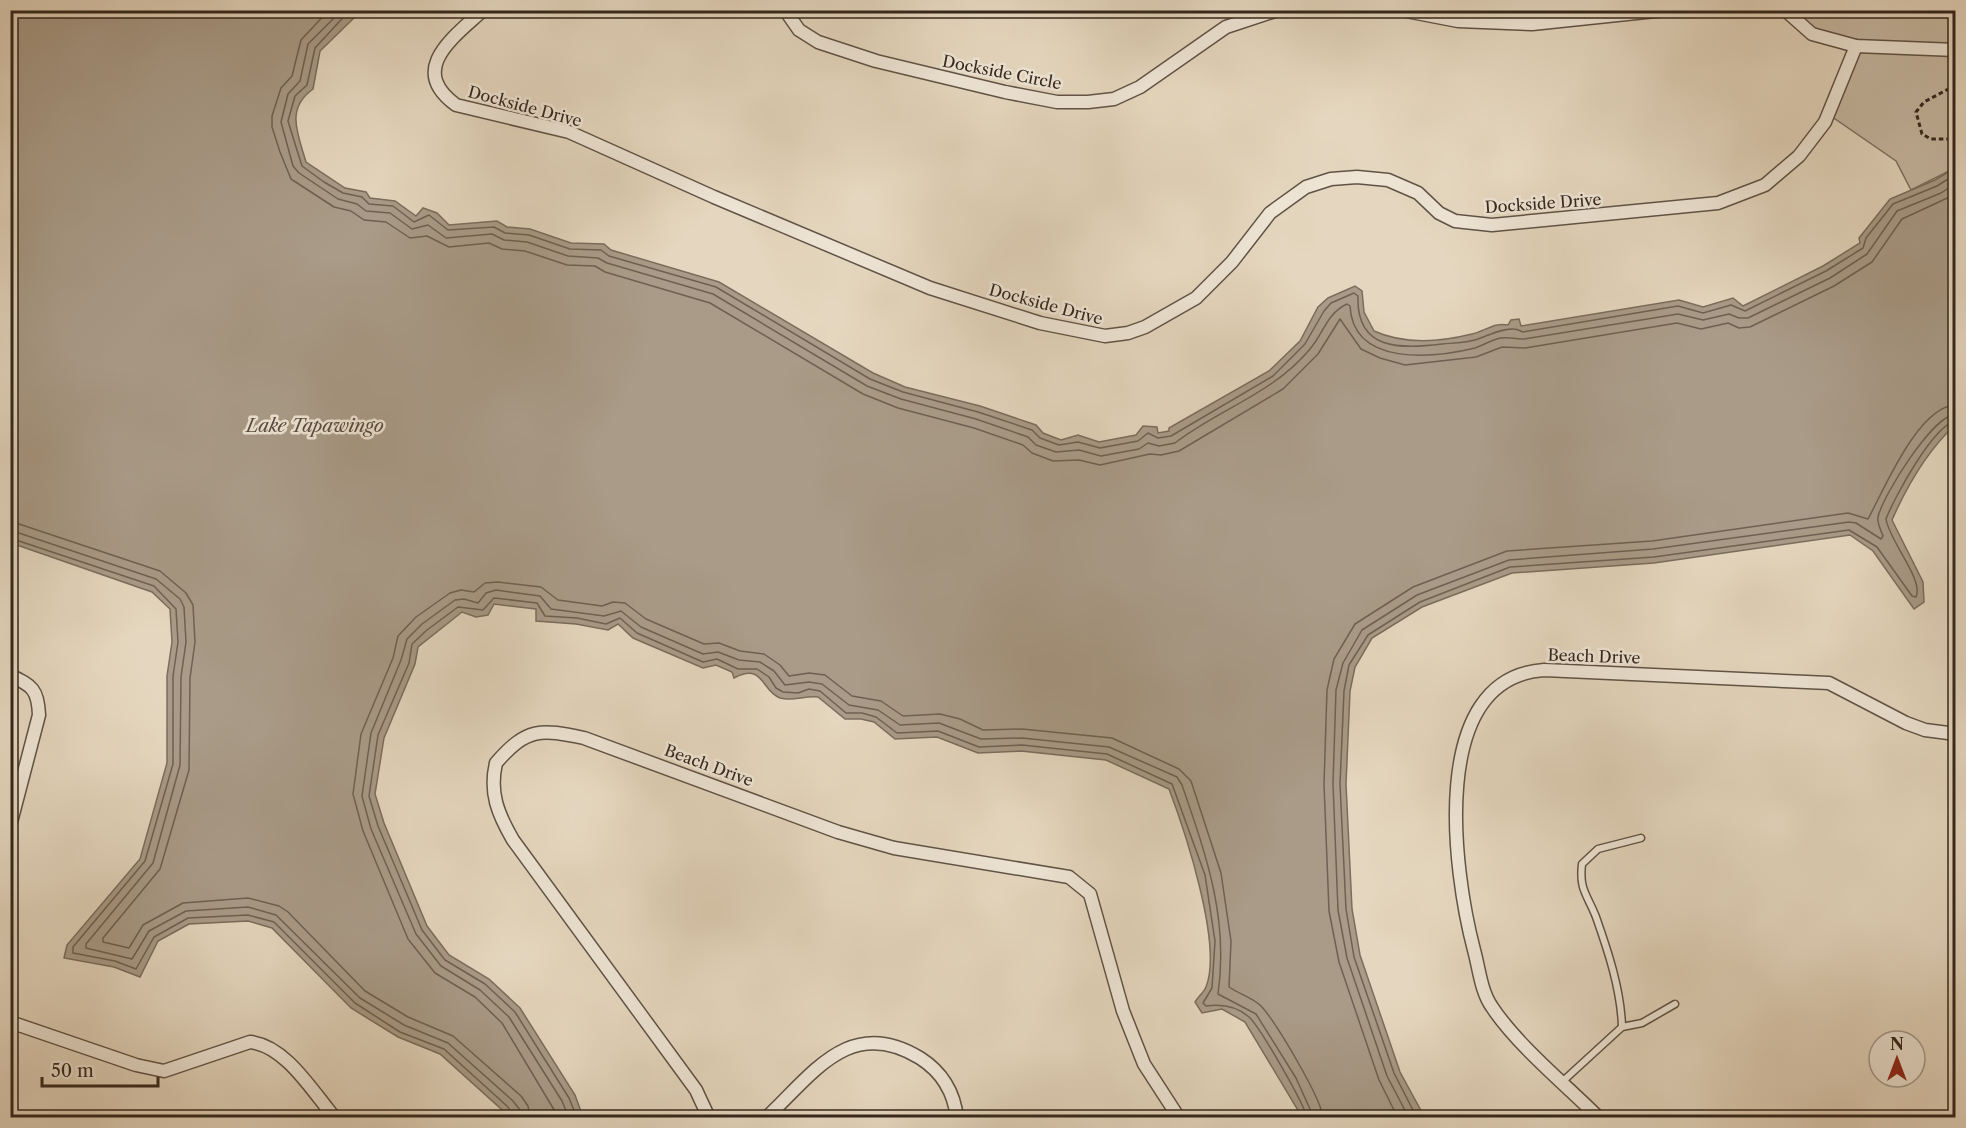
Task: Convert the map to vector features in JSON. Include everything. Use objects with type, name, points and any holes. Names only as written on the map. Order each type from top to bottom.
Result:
[{"type":"street","name":"Dockside Drive","points":[[483,10],[442,49],[436,59],[436,80],[446,97],[456,105],[569,132],[714,197],[930,288],[1040,323],[1105,336],[1128,333],[1145,327],[1196,298],[1232,261],[1270,213],[1306,187],[1331,179],[1357,177],[1388,180],[1418,193],[1439,213],[1455,221],[1492,225],[1718,203],[1765,185],[1798,156],[1825,122],[1856,46]]},
{"type":"street","name":"Dockside Circle","points":[[785,10],[799,30],[818,42],[876,62],[1057,102],[1114,99],[1140,87],[1226,27],[1278,10]]},
{"type":"street","points":[[1401,10],[1458,21],[1532,24],[1665,10]]},
{"type":"street","points":[[1785,10],[1812,34],[1856,46],[1956,50]]},
{"type":"street","name":"Beach Drive","points":[[1599,1118],[1491,1006],[1463,906],[1455,823],[1459,774],[1468,734],[1476,713],[1489,694],[1513,676],[1544,669],[1829,683],[1906,723],[1925,730],[1956,734]]},
{"type":"street","points":[[10,675],[32,685],[39,699],[39,715],[10,826]]},
{"type":"street","name":"Beach Drive","points":[[709,1118],[696,1090],[513,840],[499,815],[493,794],[496,763],[522,739],[542,731],[584,738],[838,832],[894,848],[1069,877],[1090,894],[1123,1011],[1144,1064],[1179,1118]]},
{"type":"street","points":[[10,1022],[136,1065],[164,1071],[250,1042],[263,1044],[279,1054],[335,1118]]},
{"type":"street","points":[[766,1118],[826,1058],[868,1042],[902,1047],[936,1068],[954,1098],[957,1118]]},
{"type":"lane","points":[[1622,1027],[1622,1006],[1595,915],[1580,882],[1582,864],[1598,849],[1641,838]]},
{"type":"lane","points":[[1563,1081],[1622,1027],[1642,1023],[1675,1004]]},
{"type":"path","points":[[1956,85],[1924,102],[1916,112],[1922,134],[1931,139],[1956,139]]},
{"type":"shaded area","points":[[1785,11],[1955,11],[1955,168],[1911,190],[1896,161],[1828,114],[1856,46],[1812,34]]},
{"type":"water","name":"Lake Tapawingo","points":[[11,10],[356,11],[355,17],[320,51],[313,89],[304,97],[296,114],[297,132],[306,162],[345,188],[366,192],[370,198],[395,201],[416,216],[423,208],[437,213],[449,225],[497,221],[507,227],[530,229],[571,243],[604,244],[611,250],[719,282],[873,373],[905,387],[980,406],[1036,425],[1043,433],[1061,440],[1078,435],[1099,442],[1136,435],[1143,426],[1157,427],[1158,433],[1169,431],[1169,428],[1269,371],[1300,341],[1318,307],[1328,298],[1355,286],[1362,291],[1364,312],[1374,331],[1398,338],[1423,341],[1477,333],[1494,326],[1508,325],[1511,320],[1519,319],[1521,326],[1679,300],[1703,307],[1733,298],[1743,306],[1823,266],[1860,243],[1859,238],[1890,199],[1935,180],[1955,168],[1955,425],[1919,469],[1892,520],[1923,582],[1924,602],[1914,609],[1873,551],[1850,535],[1654,563],[1512,573],[1422,607],[1372,638],[1355,667],[1350,691],[1346,784],[1352,909],[1360,955],[1400,1072],[1425,1118],[1302,1117],[1245,1022],[1222,1009],[1202,1013],[1195,1002],[1206,987],[1210,968],[1210,944],[1200,888],[1169,789],[1106,760],[1021,751],[978,753],[937,737],[895,739],[874,722],[845,719],[818,697],[780,698],[769,690],[757,675],[751,673],[734,678],[732,672],[716,665],[703,668],[633,638],[618,624],[608,630],[576,624],[536,621],[536,609],[494,604],[488,615],[476,617],[462,612],[418,647],[415,664],[384,738],[375,794],[384,823],[427,926],[449,955],[489,979],[520,1008],[575,1095],[583,1117],[510,1117],[440,1054],[398,1037],[351,1008],[272,928],[248,921],[189,924],[158,941],[140,977],[114,967],[64,958],[67,945],[140,859],[167,763],[167,676],[172,642],[170,609],[152,592],[11,543]]}]
